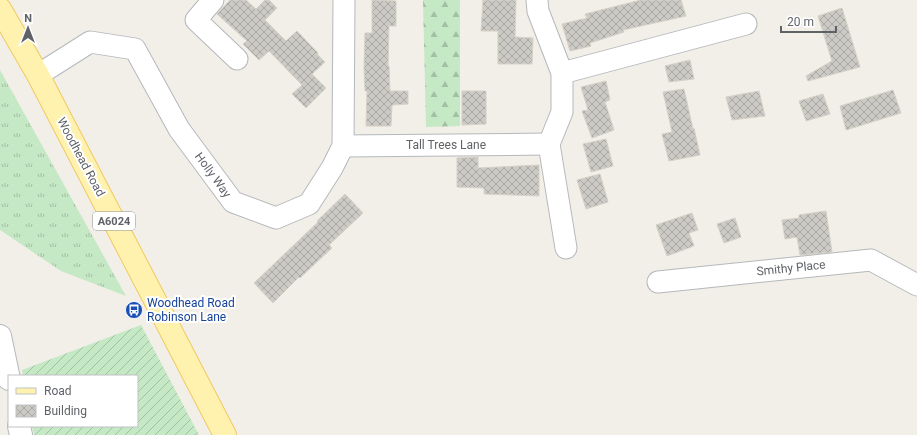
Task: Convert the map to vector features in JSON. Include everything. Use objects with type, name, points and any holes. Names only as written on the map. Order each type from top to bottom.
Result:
[{"type":"main road","name":"Woodhead Road","points":[[0,8],[38,75],[225,435]]},
{"type":"street","points":[[213,0],[196,20],[237,59]]},
{"type":"street","name":"Holly Way","points":[[38,75],[90,42],[135,49],[179,129],[233,202],[276,218],[309,204],[332,168],[343,146],[344,0]]},
{"type":"street","points":[[537,0],[538,11],[562,73],[562,112],[549,144],[566,248]]},
{"type":"street","points":[[562,73],[746,24]]},
{"type":"street","name":"Tall Trees Lane","points":[[343,146],[549,144]]},
{"type":"street","name":"Smithy Place","points":[[658,282],[871,260],[917,285]]},
{"type":"street","points":[[0,336],[8,375]]},
{"type":"green space","points":[[423,0],[460,0],[460,126],[426,127]]},
{"type":"green space","points":[[0,70],[126,296],[61,271],[0,230]]},
{"type":"green space","points":[[141,325],[199,435],[34,435],[32,427],[138,427],[138,375],[23,375],[22,370]]},
{"type":"building","points":[[230,0],[246,0],[256,9],[265,0],[269,0],[277,8],[265,20],[286,41],[297,31],[325,62],[312,74],[326,88],[306,108],[292,94],[302,85],[269,51],[259,60],[243,44],[247,41],[217,14]]},
{"type":"building","points":[[372,0],[396,1],[396,26],[389,26],[388,66],[390,91],[408,91],[408,104],[392,105],[391,126],[366,126],[367,91],[365,91],[364,67],[365,33],[372,33]]},
{"type":"building","points":[[483,0],[516,0],[515,37],[533,38],[532,64],[498,64],[498,31],[481,31]]},
{"type":"building","points":[[641,0],[681,0],[686,16],[623,30],[624,32],[590,43],[591,46],[570,51],[562,24],[587,18],[585,14]]},
{"type":"building","points":[[842,8],[860,67],[808,81],[806,76],[832,61],[818,16]]},
{"type":"building","points":[[690,60],[694,79],[669,82],[665,66]]},
{"type":"building","points":[[606,81],[610,100],[605,102],[614,130],[592,138],[582,111],[588,110],[581,87]]},
{"type":"building","points":[[684,89],[700,155],[669,161],[662,134],[672,132],[663,92]]},
{"type":"building","points":[[893,90],[901,113],[846,130],[840,106]]},
{"type":"building","points":[[462,91],[486,91],[486,124],[462,125]]},
{"type":"building","points":[[759,91],[765,116],[732,120],[726,97]]},
{"type":"building","points":[[823,94],[830,114],[806,121],[799,101]]},
{"type":"building","points":[[606,139],[613,166],[591,172],[583,144]]},
{"type":"building","points":[[478,157],[478,168],[539,165],[539,196],[484,194],[484,188],[457,187],[457,158]]},
{"type":"building","points":[[600,174],[608,202],[586,209],[577,180]]},
{"type":"building","points":[[345,194],[363,213],[329,245],[332,248],[300,278],[299,277],[273,303],[254,283]]},
{"type":"building","points":[[826,211],[832,252],[800,255],[797,237],[785,239],[782,220],[799,218],[799,215]]},
{"type":"building","points":[[692,213],[698,230],[689,233],[694,246],[667,256],[656,225]]},
{"type":"building","points":[[735,218],[741,237],[724,243],[717,224]]},
{"type":"place","name":"Woodhead Road Robinson Lane","points":[[134,310]]}]
